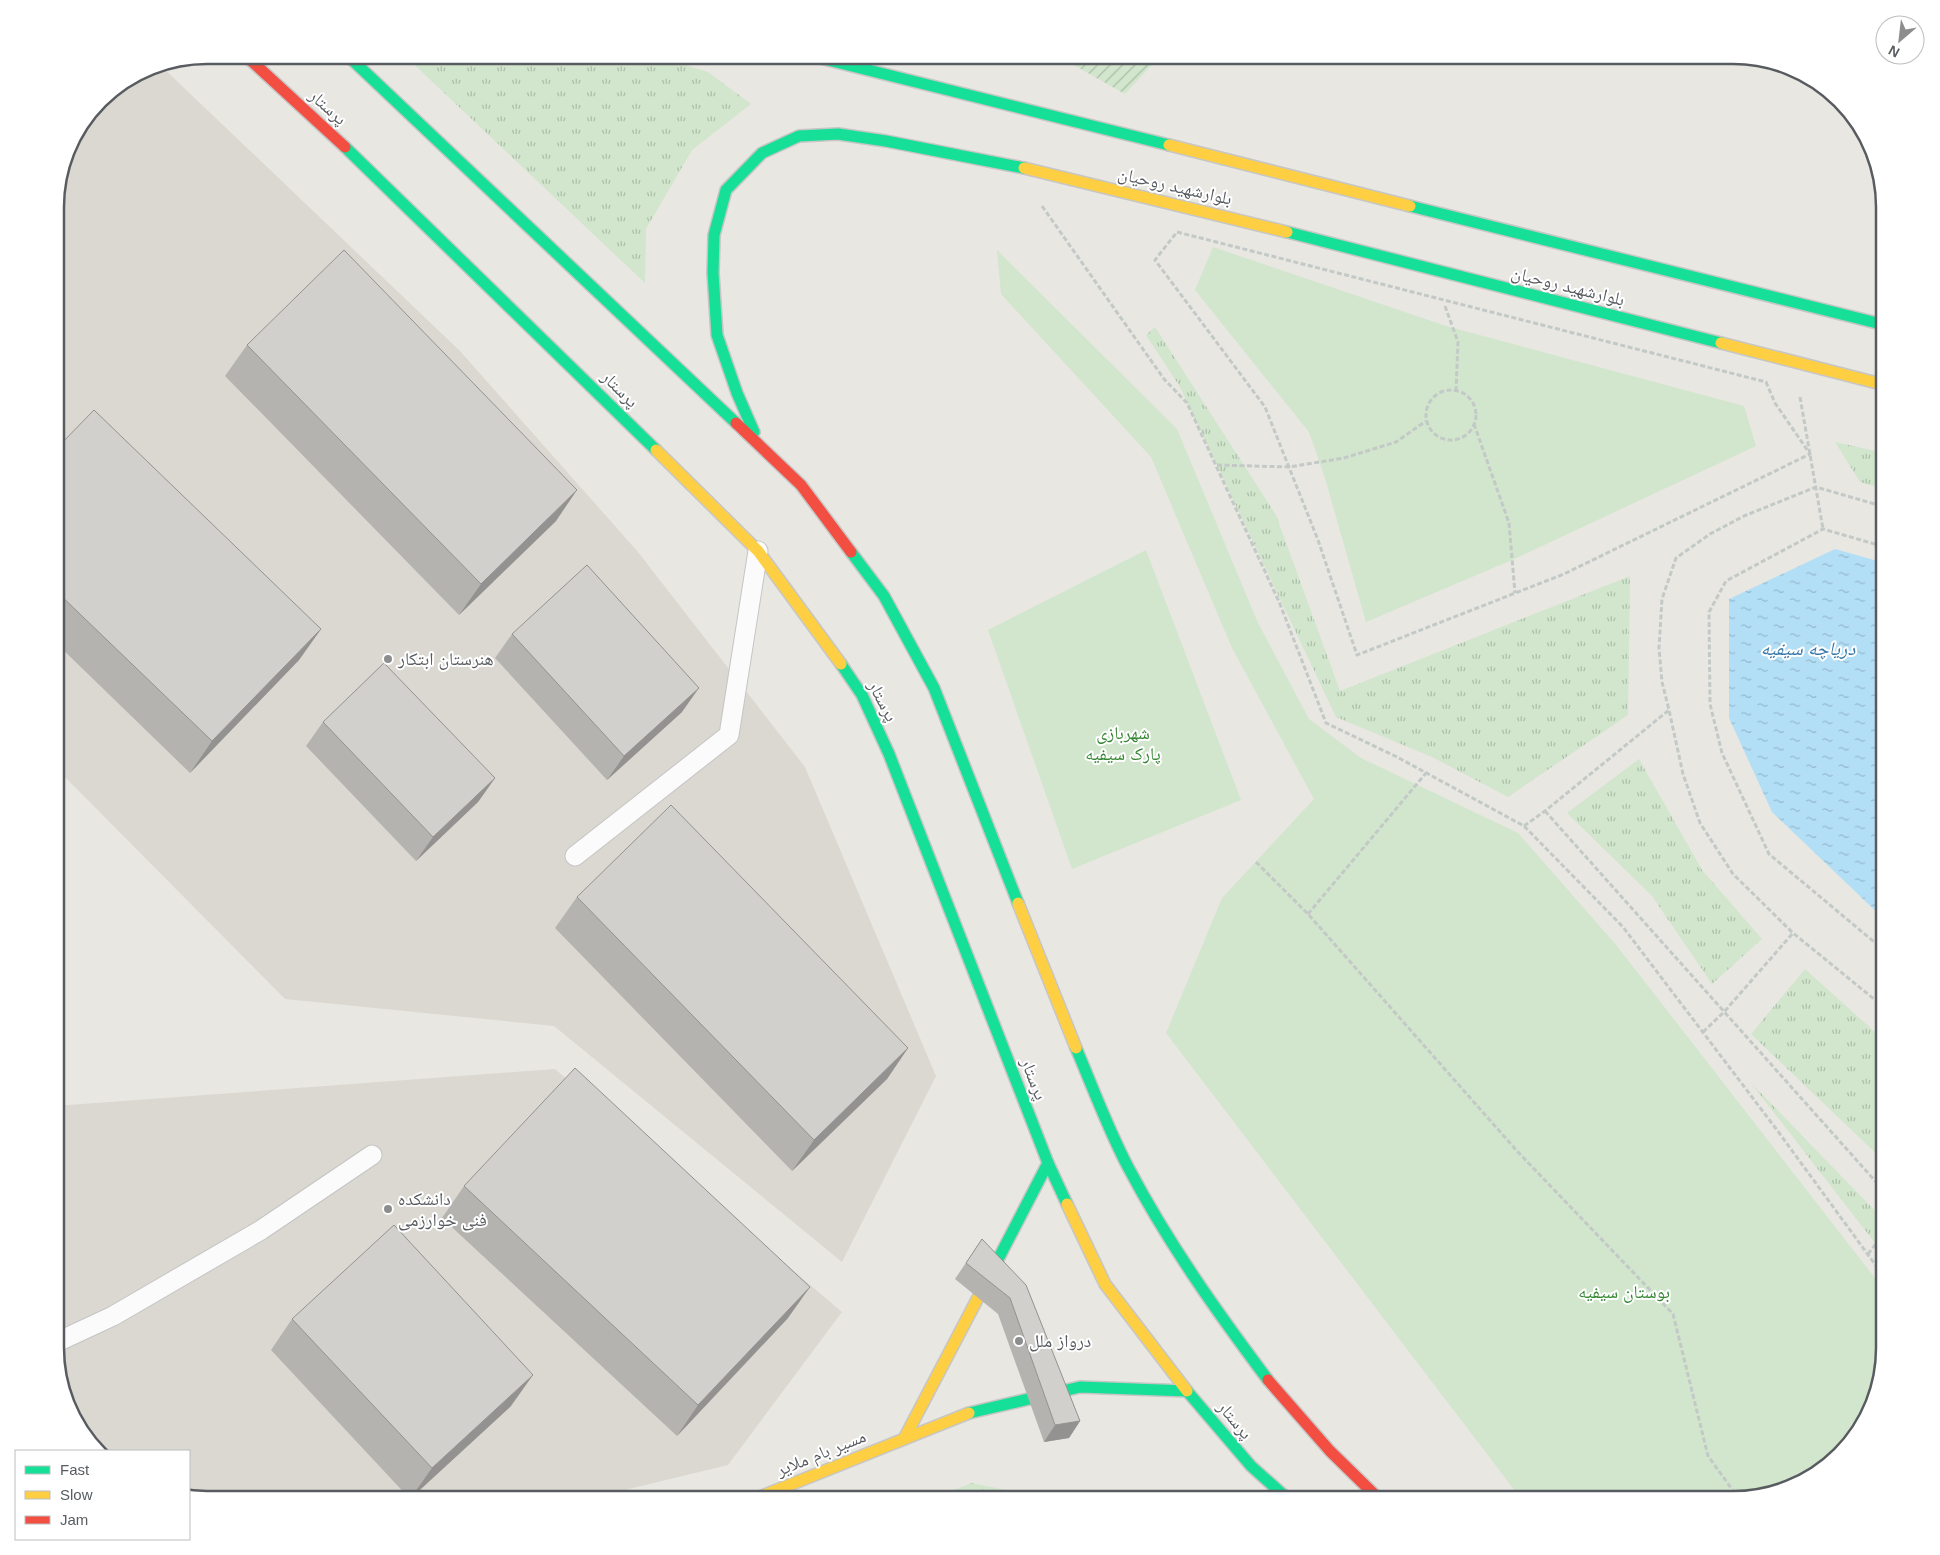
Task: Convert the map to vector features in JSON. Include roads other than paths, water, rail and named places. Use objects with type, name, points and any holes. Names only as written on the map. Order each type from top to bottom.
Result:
[{"type":"main road","name":"پرستار","points":[[255,64],[345,147],[578,372],[758,551],[829,645],[862,696],[889,754],[1048,1163],[1105,1284],[1187,1391],[1251,1466],[1279,1491]]},
{"type":"main road","points":[[357,64],[801,485],[884,596],[934,688],[1065,1024],[1127,1166],[1178,1254],[1215,1310],[1271,1384],[1330,1451],[1371,1491]]},
{"type":"main road","name":"بلوارشهید روحیان","points":[[844,64],[1876,323]]},
{"type":"main road","name":"بلوارشهید روحیان","points":[[760,445],[737,393],[716,336],[713,273],[714,235],[726,190],[762,154],[799,136],[838,134],[886,141],[1014,166],[1209,212],[1876,383]]},
{"type":"main road","points":[[904,1438],[1048,1163]]},
{"type":"main road","name":"مسیر بام ملایر","points":[[774,1491],[978,1410],[1080,1387],[1187,1391]]},
{"type":"lane","points":[[575,856],[729,735],[758,551]]},
{"type":"lane","points":[[64,1339],[113,1316],[261,1230],[372,1155]]},
{"type":"water","name":"دریاچه سیفیه","points":[[1835,549],[1876,560],[1876,911],[1772,812],[1729,718],[1729,599]]},
{"type":"place","name":"هنرستان ابتکار","points":[[388,659]]},
{"type":"place","name":"دانشکده فنی خوارزمی","points":[[388,1209]]},
{"type":"place","name":"درواز ملل","points":[[1019,1341]]},
{"type":"park label","name":"شهربازی پارک سیفیه","points":[[1123,743]]},
{"type":"park label","name":"بوستان سیفیه","points":[[1624,1292]]}]
